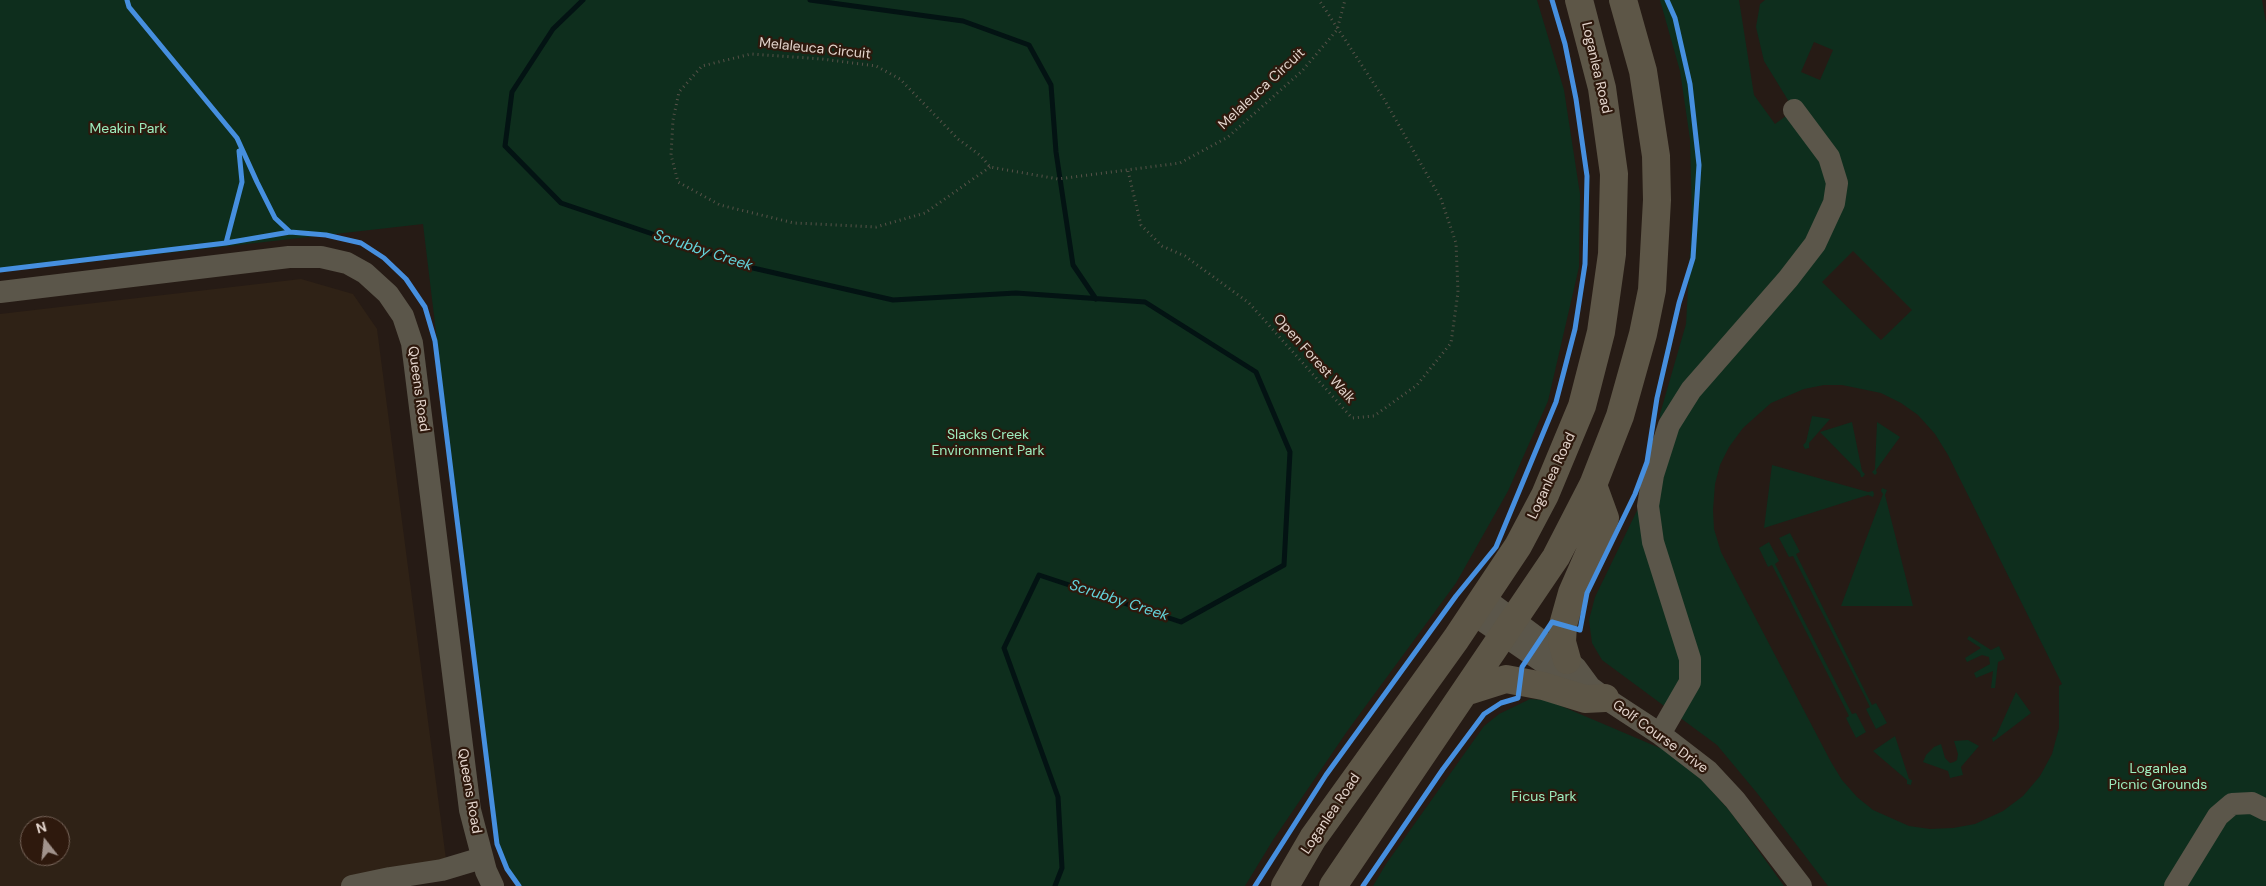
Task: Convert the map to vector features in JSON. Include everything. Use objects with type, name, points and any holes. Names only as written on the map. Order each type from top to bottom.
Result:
[{"type":"main road","name":"Loganlea Road","points":[[1285,886],[1313,838],[1478,606],[1518,546],[1556,472],[1582,406],[1601,332],[1612,254],[1614,174],[1602,88],[1579,0]]},
{"type":"main road","points":[[1333,886],[1556,557],[1593,485],[1620,416],[1638,352],[1652,290],[1656,253],[1658,200],[1656,156],[1643,71],[1623,0]]},
{"type":"main road","points":[[1567,660],[1562,642],[1563,626],[1572,593],[1605,518],[1593,485]]},
{"type":"main road","points":[[1465,692],[1506,679],[1544,686],[1584,699],[1597,692]]},
{"type":"street","points":[[1660,734],[1690,682],[1690,659],[1653,542],[1648,506],[1653,475],[1668,425],[1690,390],[1788,279],[1815,244],[1834,203],[1837,183],[1829,157],[1794,110]]},
{"type":"street","name":"Queens Road","points":[[0,292],[289,257],[321,257],[347,264],[365,273],[388,294],[403,316],[412,343],[446,603],[470,810],[482,858],[492,886]]},
{"type":"street","name":"Golf Course Drive","points":[[1478,606],[1509,627],[1567,660],[1597,692]]},
{"type":"street","name":"Golf Course Drive","points":[[1509,627],[1566,678],[1597,692],[1660,734],[1708,771],[1735,800],[1801,886]]},
{"type":"street","points":[[2175,886],[2218,816],[2232,804],[2252,803],[2266,810]]},
{"type":"street","points":[[352,886],[442,870],[482,858]]},
{"type":"path","points":[[1318,0],[1337,30]]},
{"type":"path","points":[[1337,30],[1345,0]]},
{"type":"shaded area","points":[[301,279],[353,294],[377,329],[447,867],[379,886],[0,886],[0,314]]},
{"type":"green space","name":"Slacks Creek Environment Park","points":[[0,0],[1537,0],[1564,90],[1580,194],[1579,267],[1548,401],[1508,491],[1456,583],[1348,730],[1273,840],[1245,886],[517,886],[497,841],[423,224],[0,272]]},
{"type":"green space","name":"Loganlea Picnic Grounds","points":[[1660,0],[1739,0],[1754,95],[1775,124],[1794,110],[1764,61],[1756,27],[1760,4],[1765,0],[2262,0],[2266,23],[2266,886],[1828,886],[1757,793],[1717,745],[1602,660],[1592,643],[1589,620],[1595,597],[1647,490],[1661,440],[1660,414],[1686,324],[1692,217],[1690,139],[1680,71]],"holes":[[[1814,42],[1833,50],[1820,80],[1801,72]],[[1853,251],[1912,310],[1881,340],[1822,282]],[[1824,385],[1842,385],[1881,393],[1901,403],[1918,415],[1935,434],[1948,455],[2062,684],[2059,686],[2059,728],[2052,754],[2040,776],[2023,796],[2003,811],[1975,824],[1953,828],[1930,829],[1909,826],[1873,810],[1857,797],[1842,780],[1831,762],[1721,552],[1714,529],[1713,510],[1715,484],[1720,465],[1729,447],[1743,428],[1771,403],[1804,389]]]},
{"type":"green space","points":[[1812,416],[1830,419],[1809,443],[1809,448],[1805,449],[1803,445],[1806,442]]},
{"type":"green space","points":[[1852,422],[1862,471],[1865,474],[1863,477],[1820,432]]},
{"type":"green space","points":[[1877,422],[1900,437],[1876,470],[1877,473],[1875,475],[1872,472],[1875,469]]},
{"type":"green space","points":[[1772,465],[1868,492],[1873,491],[1874,494],[1873,497],[1868,495],[1764,528]]},
{"type":"green space","points":[[1882,488],[1887,490],[1885,495],[1913,606],[1841,606],[1883,494]]},
{"type":"green space","points":[[1790,533],[1800,552],[1796,554],[1872,705],[1876,703],[1887,723],[1876,729],[1866,709],[1870,707],[1793,556],[1789,557],[1779,538]]},
{"type":"green space","points":[[1769,542],[1779,561],[1775,564],[1852,714],[1856,713],[1866,732],[1856,738],[1846,718],[1849,716],[1772,565],[1768,567],[1759,548]]},
{"type":"green space","points":[[1969,636],[1991,650],[1999,646],[2005,659],[1998,662],[1995,688],[1991,688],[1993,671],[1976,678],[1974,673],[1990,664],[1989,657],[1982,655],[1967,662],[1965,658],[1981,648],[1967,639]]},
{"type":"green space","points":[[2016,692],[2031,713],[1993,742],[1992,738],[1996,736]]},
{"type":"green space","name":"Ficus Park","points":[[1530,699],[1547,700],[1681,757],[1730,811],[1784,886],[1373,886],[1386,864],[1484,726],[1499,714]]},
{"type":"green space","points":[[1895,736],[1909,779],[1912,780],[1911,785],[1907,784],[1907,780],[1873,751]]},
{"type":"green space","points":[[1968,740],[1979,746],[1961,767],[1963,775],[1950,778],[1948,771],[1923,762],[1926,755],[1934,747],[1941,744],[1945,758],[1950,763],[1954,762],[1957,760],[1958,754],[1954,741]]},
{"type":"waterway","name":"Scrubby Creek","points":[[583,0],[553,29],[512,92],[505,146],[561,203],[753,268],[893,300],[1016,293],[1145,302],[1256,372],[1290,452],[1284,565],[1181,622],[1039,575],[1004,648],[1058,797],[1062,868],[1055,886]]},
{"type":"waterway","name":"Scrubby Creek","points":[[810,0],[963,21],[1029,45],[1051,85],[1056,152],[1073,265],[1096,299]]},
{"type":"cycle path","points":[[127,0],[129,7],[237,138],[275,218],[290,232],[326,235],[361,243],[384,258],[406,279],[425,307],[435,341],[497,844],[507,869],[519,886]]},
{"type":"cycle path","points":[[1255,886],[1326,775],[1456,596],[1496,547],[1556,402],[1575,329],[1585,264],[1587,176],[1576,99],[1565,44],[1552,0]]},
{"type":"cycle path","points":[[1363,886],[1443,769],[1484,714],[1501,703],[1518,698],[1522,667],[1552,622],[1580,630],[1587,593],[1635,494],[1647,462],[1657,398],[1679,303],[1693,258],[1699,165],[1690,84],[1675,18],[1667,0]]},
{"type":"cycle path","points":[[226,243],[242,182],[239,151]]},
{"type":"cycle path","points":[[0,270],[226,243],[290,232]]},
{"type":"park label","name":"Meakin Park","points":[[128,129]]}]
